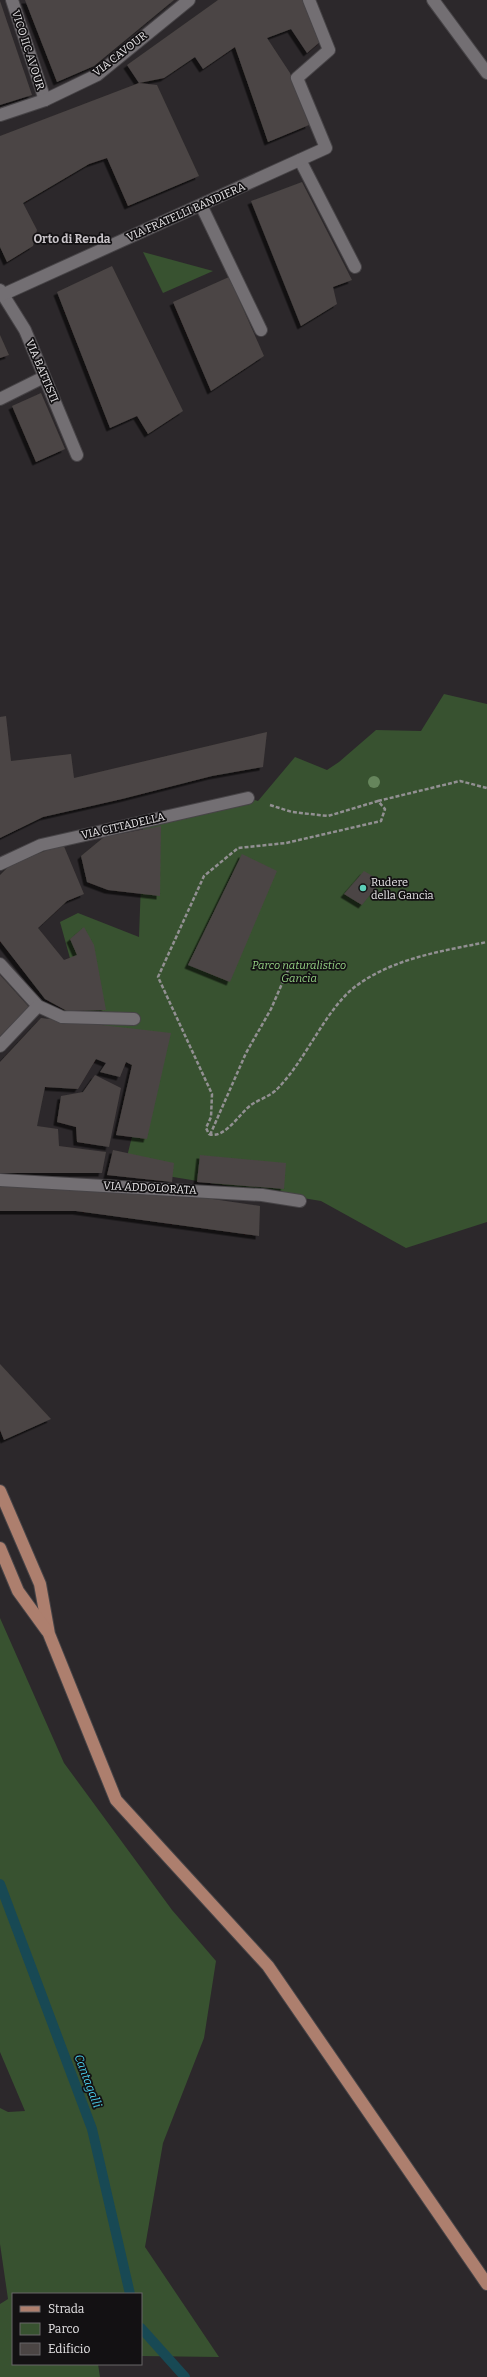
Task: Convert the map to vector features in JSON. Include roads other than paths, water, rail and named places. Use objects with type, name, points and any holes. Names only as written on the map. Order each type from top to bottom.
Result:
[{"type":"main road","points":[[0,1492],[40,1584],[49,1634],[116,1800],[268,1966],[487,2284]]},
{"type":"main road","points":[[0,1548],[18,1591],[49,1634]]},
{"type":"street","name":"VICO IIC AVOUR","points":[[12,0],[44,100]]},
{"type":"street","name":"VIA CAVOUR","points":[[0,115],[44,100],[97,75],[190,0]]},
{"type":"street","name":"VIA FRATELLI BANDIERA","points":[[1,292],[201,205],[326,148],[297,78],[329,50],[309,0]]},
{"type":"street","points":[[433,0],[487,73]]},
{"type":"street","points":[[300,160],[355,267]]},
{"type":"street","points":[[201,205],[261,330]]},
{"type":"street","name":"VIA BATTISTI","points":[[1,292],[25,330],[77,455]]},
{"type":"street","points":[[0,399],[44,377]]},
{"type":"street","name":"VIA CITTADELLA","points":[[0,864],[41,845],[248,798]]},
{"type":"street","points":[[0,964],[38,1006],[62,1017],[134,1019]]},
{"type":"street","points":[[0,1046],[38,1006]]},
{"type":"street","name":"VIA ADDOLORATA","points":[[0,1180],[262,1195],[300,1201]]},
{"type":"waterway","name":"Cantagalli","points":[[0,1884],[92,2129],[130,2293]]},
{"type":"waterway","name":"Cantagalli","points":[[142,2329],[185,2377]]},
{"type":"place","name":"Rudere della Gancìa","points":[[363,888]]},
{"type":"district","name":"Orto di Renda","points":[[72,239]]},
{"type":"park label","name":"Parco naturalistico Gancìa","points":[[299,971]]}]
